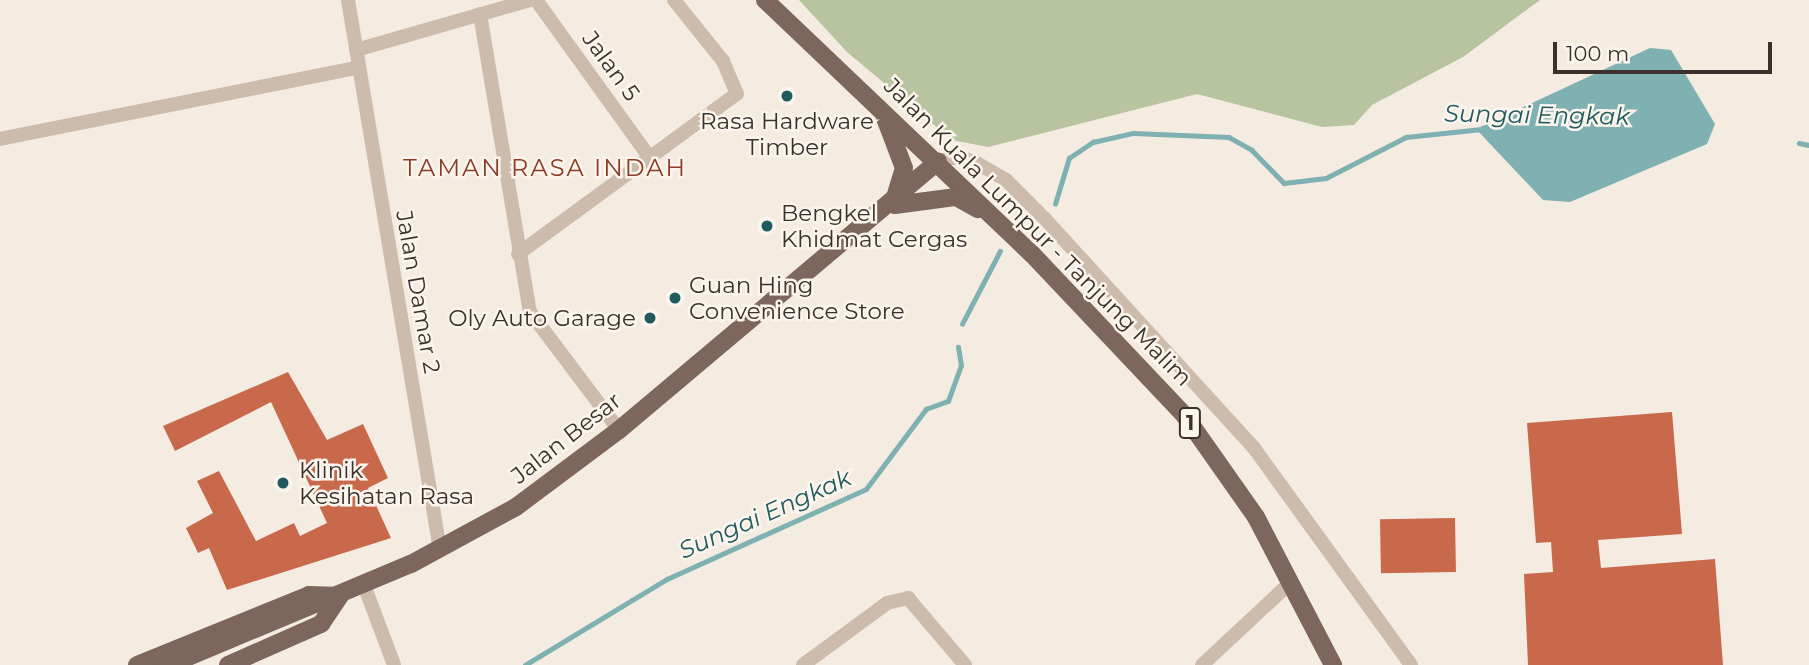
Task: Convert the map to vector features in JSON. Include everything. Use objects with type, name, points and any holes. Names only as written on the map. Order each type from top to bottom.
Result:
[{"type":"main road","name":"Jalan Kuala Lumpur - Tanjung Malim","points":[[765,0],[938,161],[1185,416],[1256,517],[1333,665]]},
{"type":"main road","points":[[877,104],[904,168],[891,206],[956,197],[996,220]]},
{"type":"main road","name":"Jalan Besar","points":[[169,665],[340,596],[440,550],[516,507],[619,430],[891,206],[938,161]]},
{"type":"main road","points":[[137,665],[309,596],[340,596]]},
{"type":"main road","points":[[228,665],[321,624],[340,596]]},
{"type":"street","name":"Jalan Damar 2","points":[[348,0],[440,550]]},
{"type":"street","points":[[356,50],[530,0]]},
{"type":"street","name":"Jalan 5","points":[[536,0],[650,158]]},
{"type":"street","points":[[518,254],[737,94],[723,61],[674,0]]},
{"type":"street","points":[[480,15],[518,254],[530,312],[619,430]]},
{"type":"street","points":[[0,139],[359,67]]},
{"type":"street","points":[[938,161],[959,156],[975,162],[1006,180],[1045,219],[1254,448],[1411,665]]},
{"type":"street","points":[[1202,665],[1291,582]]},
{"type":"street","points":[[364,585],[394,665]]},
{"type":"street","points":[[803,665],[887,603],[908,598],[965,665]]},
{"type":"green space","points":[[799,0],[1540,0],[1463,57],[1372,105],[1354,125],[1322,127],[1197,94],[988,147],[952,140],[847,52]]},
{"type":"water","points":[[1650,48],[1671,50],[1715,124],[1707,144],[1570,202],[1543,200],[1476,129]]},
{"type":"building","points":[[288,372],[327,440],[363,424],[388,478],[368,488],[391,538],[227,590],[209,548],[198,553],[186,528],[213,513],[197,481],[219,471],[256,541],[294,523],[300,536],[327,523],[271,402],[175,451],[163,426]]},
{"type":"building","points":[[1672,412],[1682,534],[1598,540],[1601,568],[1715,559],[1723,665],[1528,665],[1524,574],[1553,572],[1551,542],[1536,543],[1527,423]]},
{"type":"building","points":[[1455,518],[1456,572],[1381,573],[1380,519]]},
{"type":"waterway","name":"Sungai Engkak","points":[[1055,204],[1069,158],[1093,142],[1133,133],[1229,137],[1252,150],[1284,183],[1326,178],[1406,137],[1482,129]]},
{"type":"waterway","name":"Sungai Engkak","points":[[1799,143],[1809,145]]},
{"type":"waterway","name":"Sungai Engkak","points":[[962,324],[1000,251]]},
{"type":"waterway","name":"Sungai Engkak","points":[[525,665],[667,579],[866,489],[926,409],[948,401],[961,366],[958,347]]},
{"type":"place","name":"Rasa Hardware Timber","points":[[787,96]]},
{"type":"place","name":"Bengkel Khidmat Cergas","points":[[767,226]]},
{"type":"place","name":"Guan Hing Convenience Store","points":[[675,298]]},
{"type":"place","name":"Oly Auto Garage","points":[[650,318]]},
{"type":"place","name":"Klinik Kesihatan Rasa","points":[[283,483]]},
{"type":"district","name":"TAMAN RASA INDAH","points":[[545,168]]}]
